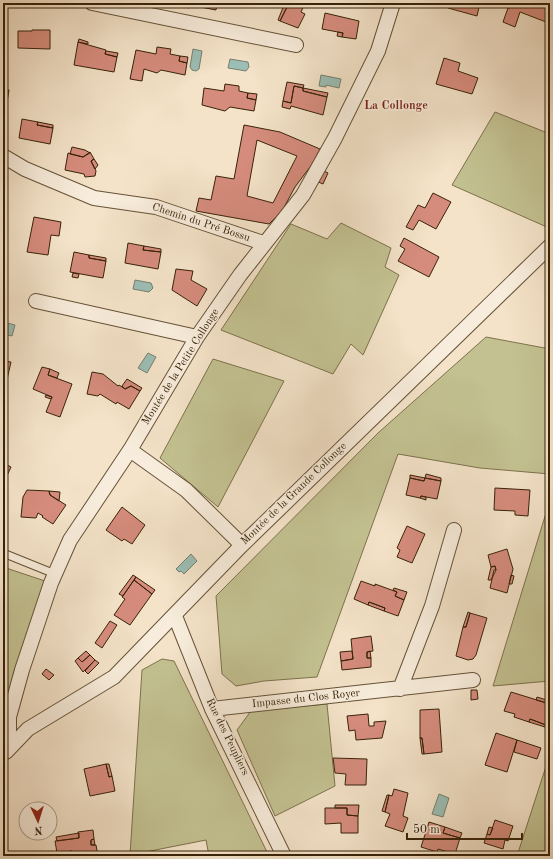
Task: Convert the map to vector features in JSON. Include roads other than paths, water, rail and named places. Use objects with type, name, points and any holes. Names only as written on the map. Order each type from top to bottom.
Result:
[{"type":"street","points":[[92,3],[296,45]]},
{"type":"street","name":"Montée de la Petite Collonge","points":[[6,752],[9,716],[22,670],[55,574],[70,540],[130,450],[197,337],[264,243],[303,195],[335,138],[378,51],[392,3]]},
{"type":"street","name":"Chemin du Pré Bossu","points":[[3,156],[25,168],[94,198],[156,207],[264,243]]},
{"type":"street","name":"Montée de la Grande Collonge","points":[[6,752],[28,728],[114,677],[175,616],[242,545],[550,246]]},
{"type":"street","points":[[36,301],[197,337]]},
{"type":"street","points":[[130,450],[186,490],[242,545]]},
{"type":"street","points":[[400,689],[432,606],[454,530]]},
{"type":"street","name":"Rue des Peupliers","points":[[175,616],[212,709],[284,856]]},
{"type":"street","name":"Impasse du Clos Royer","points":[[212,709],[473,680]]},
{"type":"lane","points":[[3,553],[55,574]]},
{"type":"water","points":[[193,49],[202,51],[199,69],[196,71],[192,70],[190,67]]},
{"type":"water","points":[[230,59],[248,62],[249,67],[246,71],[228,68]]},
{"type":"water","points":[[321,75],[341,79],[339,88],[326,85],[326,87],[319,86]]},
{"type":"water","points":[[135,280],[151,283],[153,288],[149,292],[133,289]]},
{"type":"water","points":[[3,322],[15,325],[12,336],[3,334]]},
{"type":"water","points":[[148,353],[156,357],[147,373],[138,368]]},
{"type":"water","points":[[191,554],[197,561],[184,574],[181,571],[179,572],[176,569]]},
{"type":"water","points":[[439,794],[449,798],[443,817],[432,814]]},
{"type":"district","name":"La Collonge","points":[[396,106]]}]
